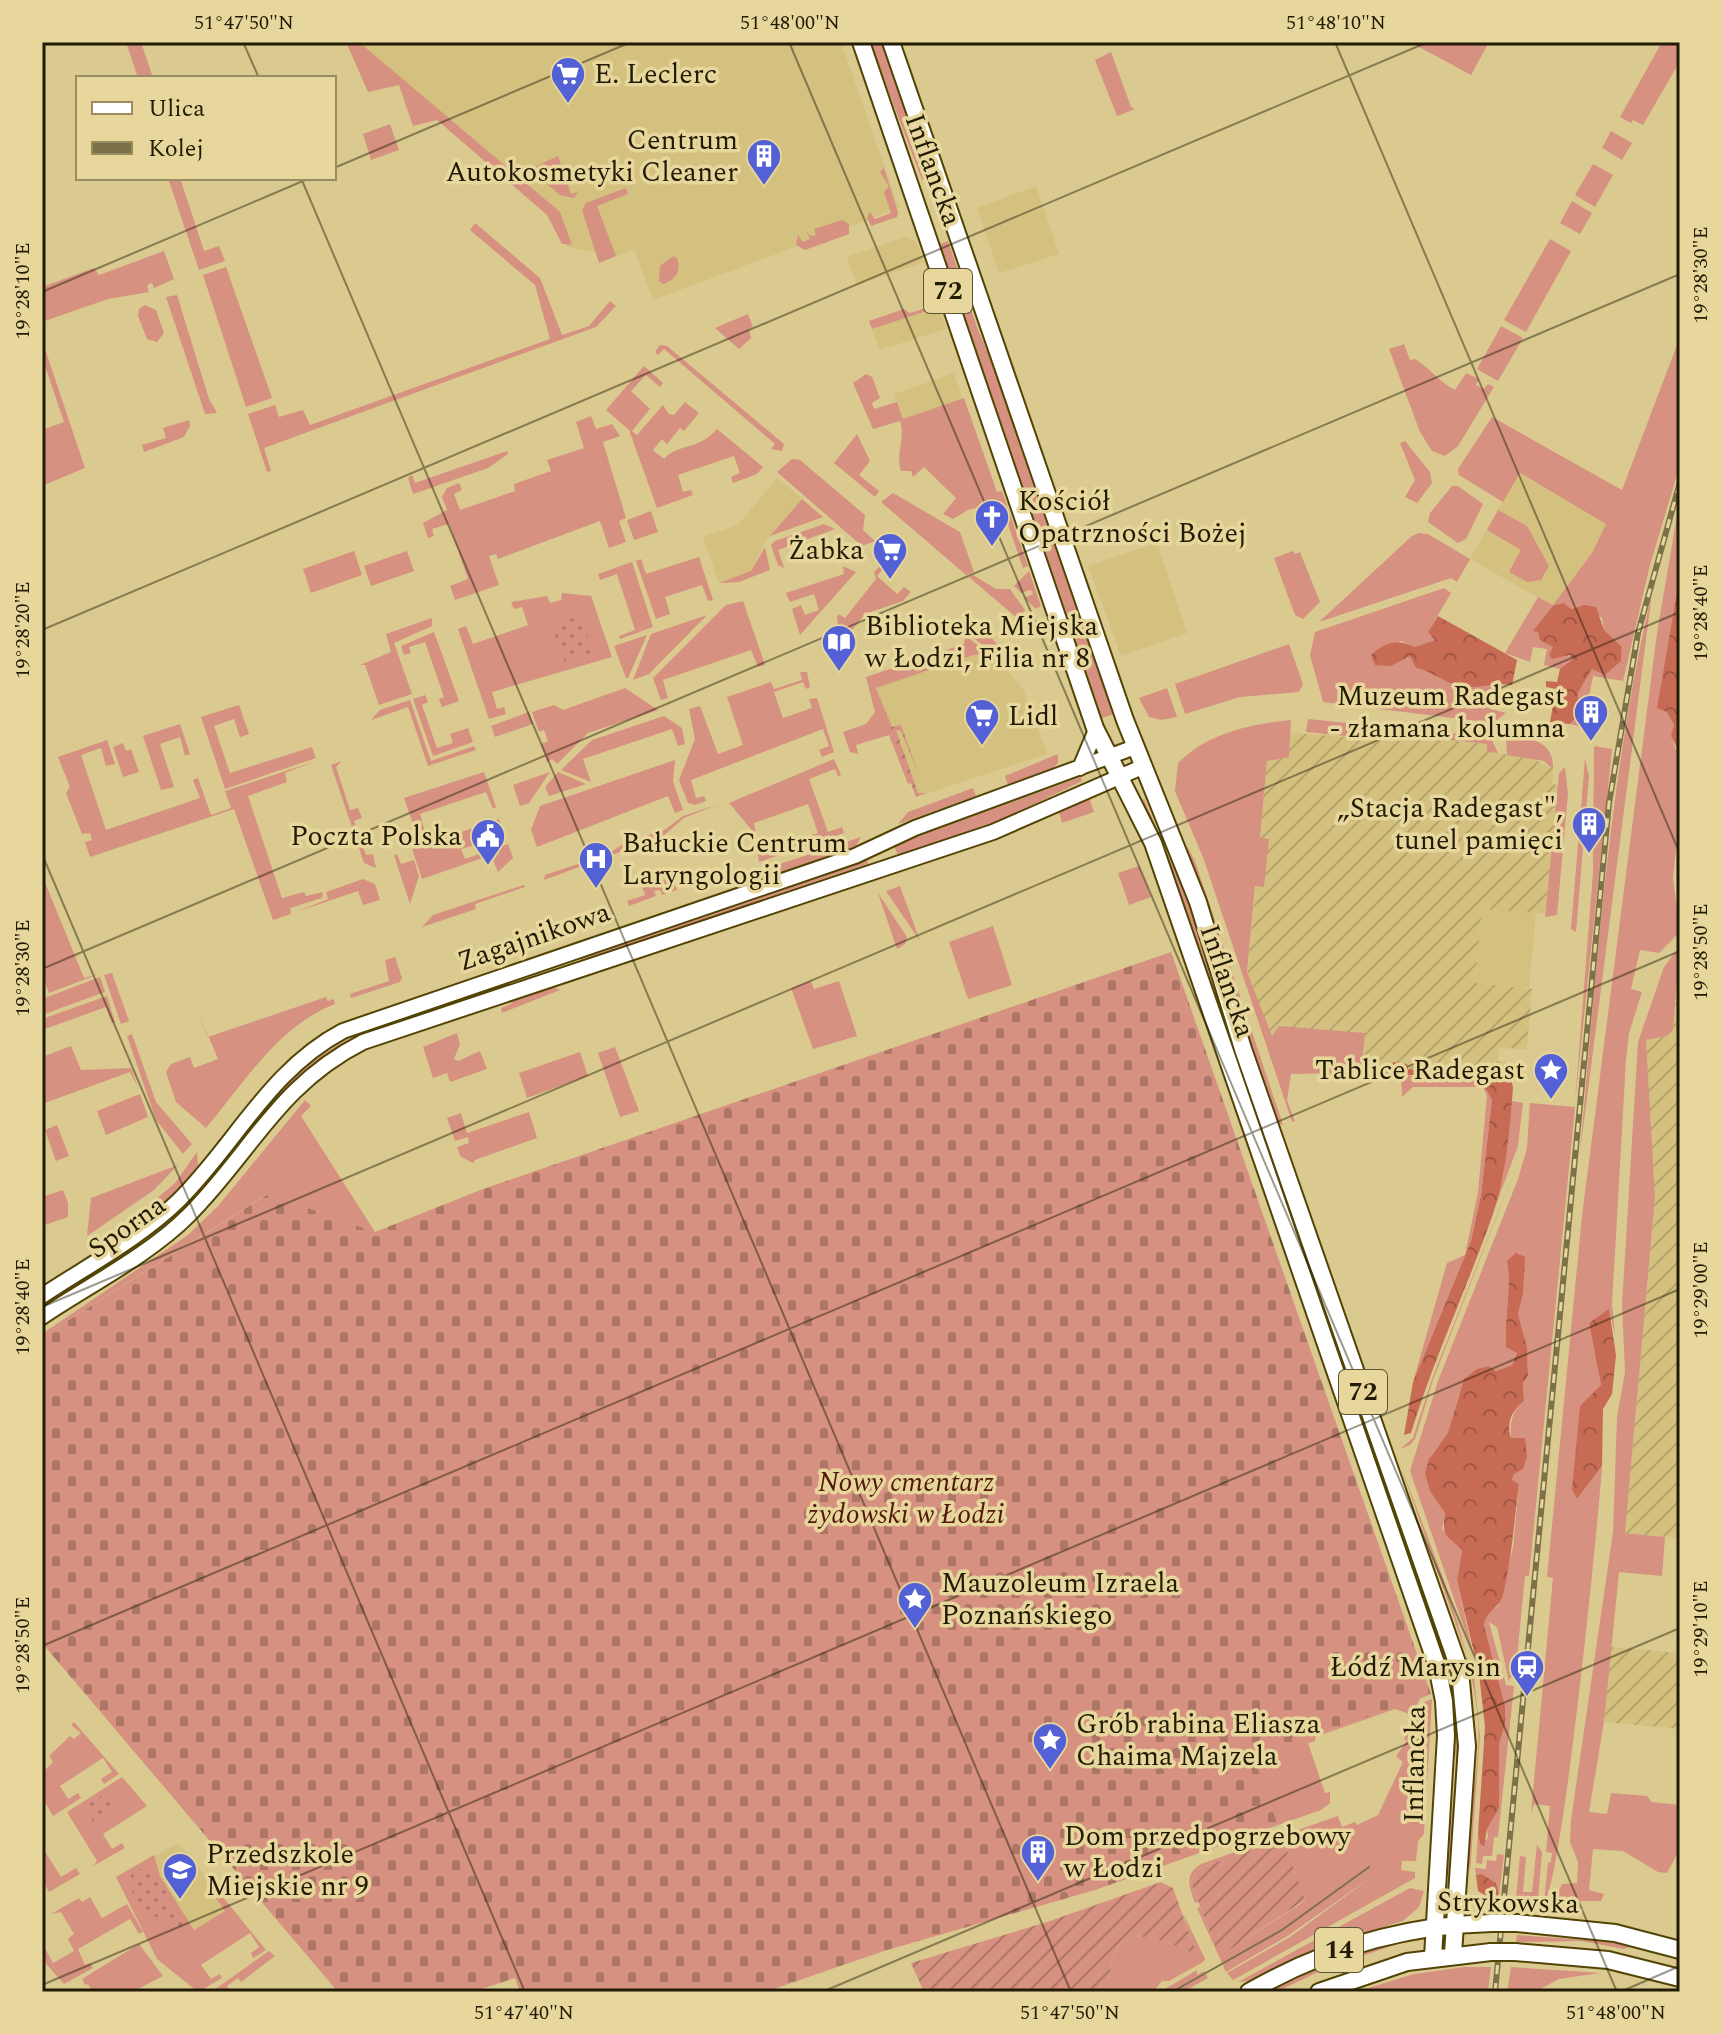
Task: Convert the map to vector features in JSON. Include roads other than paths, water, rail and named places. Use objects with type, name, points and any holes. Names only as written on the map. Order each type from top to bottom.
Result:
[{"type":"main road","name":"Inflancka","points":[[861,42],[1096,730],[1107,758],[1143,820],[1163,870],[1437,1666],[1444,1701],[1446,1736],[1433,1957]]},
{"type":"main road","name":"Inflancka","points":[[891,42],[1142,767],[1198,902],[1243,1049],[1460,1671],[1467,1746],[1453,1954]]},
{"type":"main road","name":"Strykowska","points":[[1249,1992],[1340,1949],[1388,1935],[1454,1925],[1517,1923],[1615,1933],[1680,1950]]},
{"type":"main road","name":"Strykowska","points":[[1319,1992],[1383,1967],[1453,1954],[1491,1952],[1608,1960],[1680,1978]]},
{"type":"street","points":[[1080,768],[1096,730]]},
{"type":"street","name":"Zagajnikowa","points":[[216,1156],[280,1078],[315,1048],[353,1027],[855,856],[906,831],[1135,747]]},
{"type":"street","name":"Zagajnikowa","points":[[230,1167],[294,1089],[324,1064],[363,1042],[993,832],[1142,767]]},
{"type":"street","name":"Sporna","points":[[42,1296],[159,1218],[216,1156]]},
{"type":"street","name":"Sporna","points":[[42,1317],[180,1223],[230,1167]]},
{"type":"tram line","points":[[1172,1992],[1282,1930],[1369,1867]]},
{"type":"railway","points":[[1495,1992],[1609,803],[1638,633],[1680,482]]},
{"type":"place","name":"E. Leclerc","points":[[568,105]]},
{"type":"place","name":"Centrum Autokosmetyki Cleaner","points":[[764,187]]},
{"type":"place","name":"Kościół Opatrzności Bożej","points":[[992,548]]},
{"type":"place","name":"Żabka","points":[[890,581]]},
{"type":"place","name":"Biblioteka Miejska w Łodzi, Filia nr 8","points":[[839,673]]},
{"type":"place","name":"Muzeum Radegast - złamana kolumna","points":[[1591,743]]},
{"type":"place","name":"Lidl","points":[[982,747]]},
{"type":"place","name":"„Stacja Radegast\", tunel pamięci","points":[[1589,855]]},
{"type":"place","name":"Poczta Polska","points":[[488,867]]},
{"type":"place","name":"Bałuckie Centrum Laryngologii","points":[[596,890]]},
{"type":"place","name":"Tablice Radegast","points":[[1551,1101]]},
{"type":"place","name":"Mauzoleum Izraela Poznańskiego","points":[[915,1630]]},
{"type":"place","name":"Łódź Marysin","points":[[1527,1698]]},
{"type":"place","name":"Grób rabina Eliasza Chaima Majzela","points":[[1050,1771]]},
{"type":"place","name":"Dom przedpogrzebowy w Łodzi","points":[[1038,1883]]},
{"type":"place","name":"Przedszkole Miejskie nr 9","points":[[180,1901]]},
{"type":"park label","name":"Nowy cmentarz żydowski w Łodzi","points":[[906,1498]]}]
